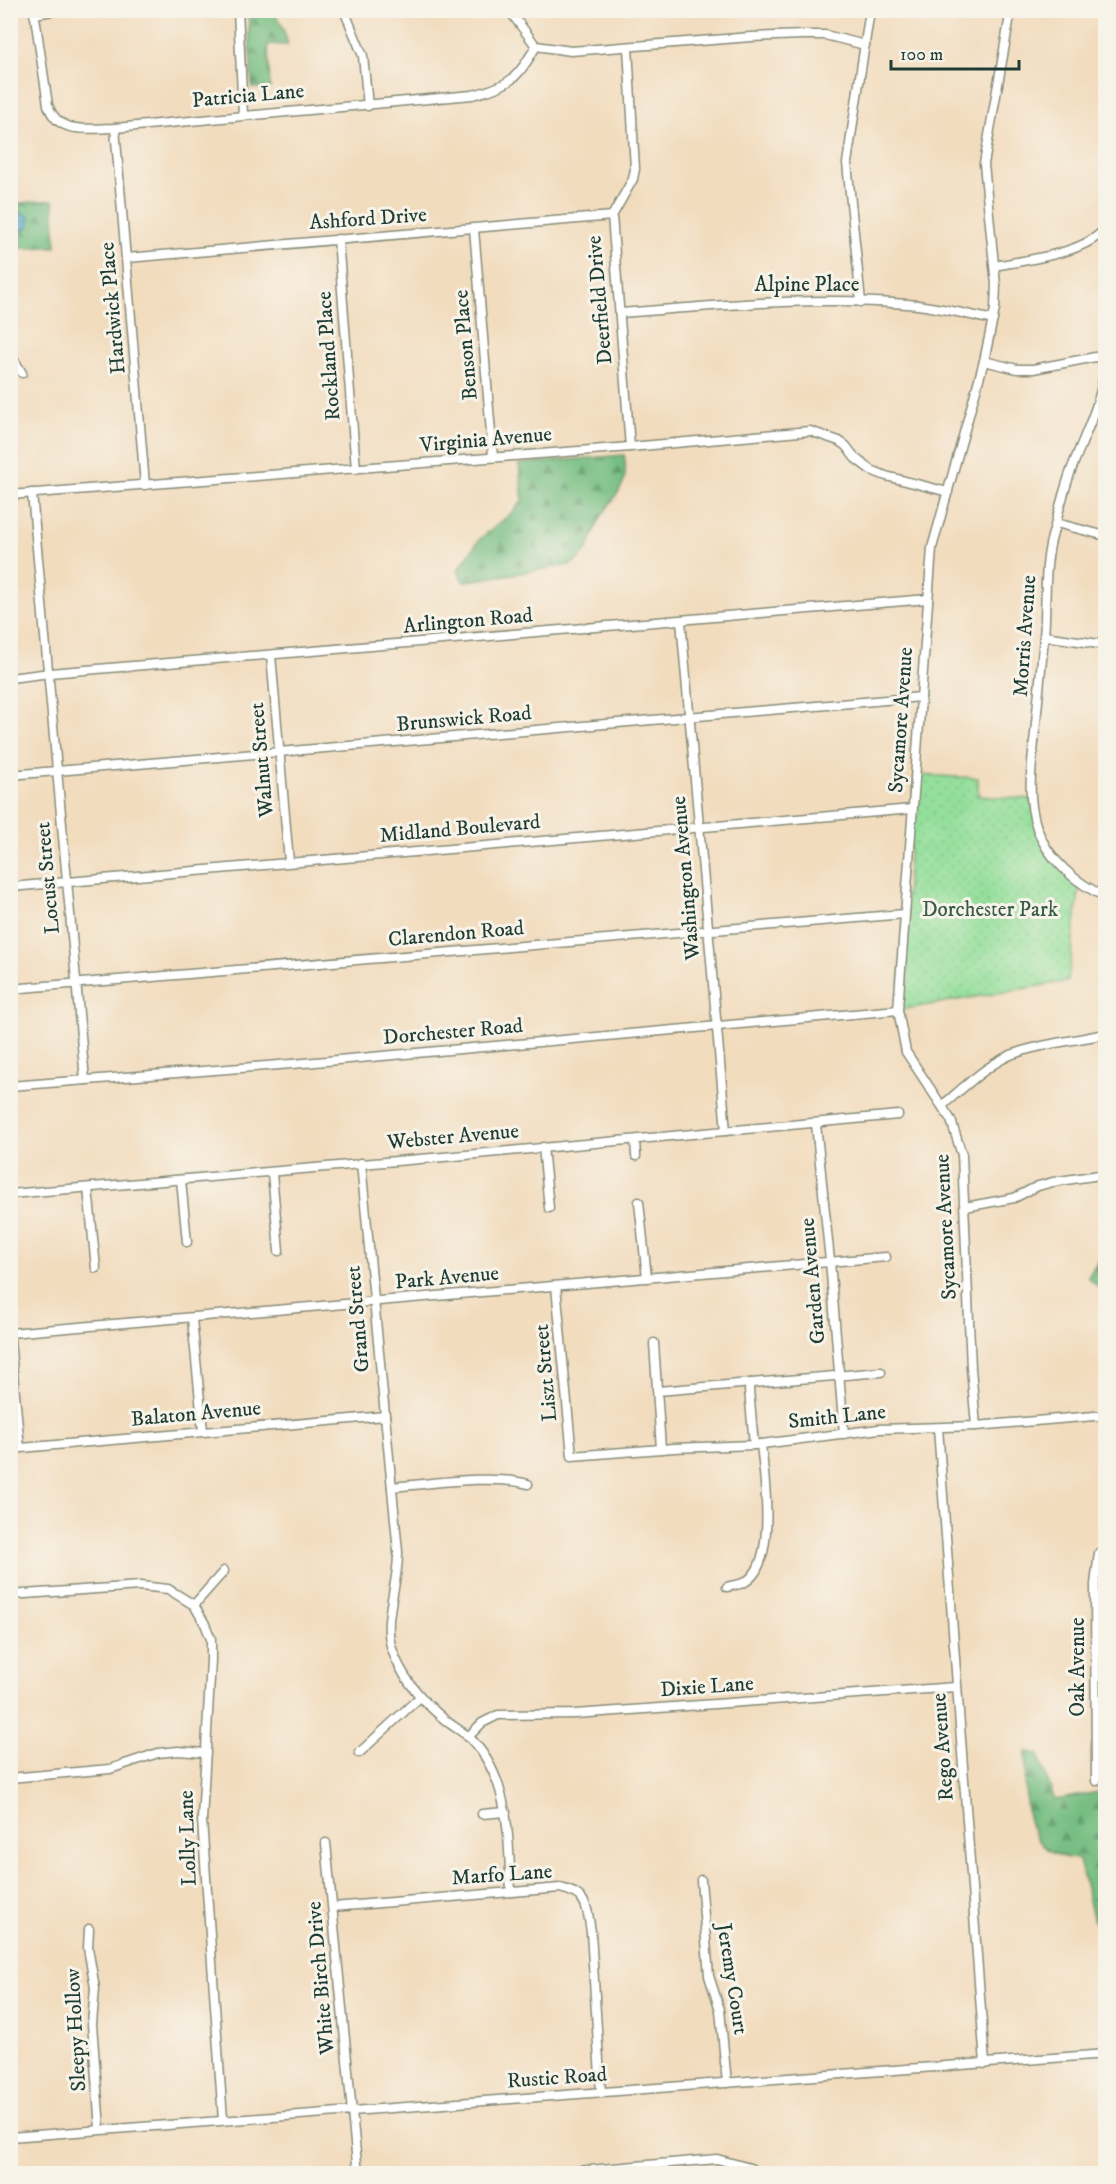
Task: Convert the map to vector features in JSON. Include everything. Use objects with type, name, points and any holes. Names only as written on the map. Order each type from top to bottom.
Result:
[{"type":"street","points":[[34,12],[59,10]]},
{"type":"street","points":[[238,10],[243,115]]},
{"type":"street","points":[[344,10],[363,56],[368,106]]},
{"type":"street","points":[[509,10],[536,46],[571,51],[804,35],[825,35],[865,45]]},
{"type":"street","points":[[861,302],[847,163],[870,10]]},
{"type":"street","name":"Sycamore Avenue","points":[[976,1426],[965,1254],[962,1155],[951,1120],[943,1105],[906,1052],[898,1010],[932,548],[984,361],[993,320],[996,296],[984,164],[1011,10]]},
{"type":"street","name":"Patricia Lane","points":[[34,12],[51,114],[58,122],[69,128],[115,128],[472,95],[489,91],[511,80],[519,73],[536,46]]},
{"type":"street","name":"Deerfield Drive","points":[[628,48],[635,169],[633,179],[612,216],[630,447]]},
{"type":"street","name":"Hardwick Place","points":[[115,128],[146,485]]},
{"type":"street","name":"Ashford Drive","points":[[127,258],[612,216]]},
{"type":"street","points":[[994,266],[1079,246],[1096,237],[1106,227]]},
{"type":"street","name":"Benson Place","points":[[474,229],[493,458]]},
{"type":"street","name":"Rockland Place","points":[[338,239],[356,469]]},
{"type":"street","name":"Alpine Place","points":[[620,313],[745,303],[861,302],[908,304],[993,320]]},
{"type":"street","points":[[10,354],[22,373]]},
{"type":"street","points":[[984,361],[1017,369],[1033,369],[1105,355]]},
{"type":"street","name":"Morris Avenue","points":[[1105,355],[1101,397],[1068,479],[1048,556],[1044,636],[1031,776],[1033,815],[1040,836],[1063,867],[1080,883],[1106,897]]},
{"type":"street","name":"Virginia Avenue","points":[[10,495],[810,431],[839,441],[855,458],[871,470],[948,492]]},
{"type":"street","name":"Locust Street","points":[[32,493],[85,1080]]},
{"type":"street","points":[[1056,523],[1106,536]]},
{"type":"street","name":"Arlington Road","points":[[10,678],[928,599]]},
{"type":"street","name":"Washington Avenue","points":[[681,621],[726,1131]]},
{"type":"street","points":[[1044,636],[1106,645]]},
{"type":"street","name":"Walnut Street","points":[[271,655],[289,862]]},
{"type":"street","name":"Brunswick Road","points":[[10,775],[921,697]]},
{"type":"street","name":"Midland Boulevard","points":[[10,887],[912,809]]},
{"type":"street","name":"Clarendon Road","points":[[10,989],[905,914]]},
{"type":"street","name":"Dorchester Road","points":[[10,1086],[898,1010]]},
{"type":"street","points":[[943,1105],[1001,1060],[1018,1052],[1106,1034]]},
{"type":"street","name":"Webster Avenue","points":[[10,1194],[272,1173],[898,1115]]},
{"type":"street","name":"Garden Avenue","points":[[816,1124],[830,1261],[843,1434]]},
{"type":"street","points":[[635,1140],[636,1156]]},
{"type":"street","points":[[543,1148],[549,1208]]},
{"type":"street","name":"Grand Street","points":[[361,1163],[392,1486]]},
{"type":"street","points":[[272,1173],[279,1251]]},
{"type":"street","points":[[965,1208],[1014,1198],[1038,1186],[1053,1182],[1106,1174]]},
{"type":"street","points":[[180,1180],[187,1242]]},
{"type":"street","points":[[88,1188],[96,1268]]},
{"type":"street","points":[[639,1202],[647,1278]]},
{"type":"street","name":"Park Avenue","points":[[10,1333],[886,1257]]},
{"type":"street","name":"Liszt Street","points":[[556,1286],[572,1456]]},
{"type":"street","points":[[192,1319],[204,1431]]},
{"type":"street","points":[[10,1340],[15,1449]]},
{"type":"street","points":[[654,1343],[661,1449]]},
{"type":"street","points":[[658,1391],[881,1372]]},
{"type":"street","points":[[727,1587],[746,1581],[756,1569],[764,1548],[767,1515],[749,1390],[750,1383]]},
{"type":"street","name":"Smith Lane","points":[[572,1456],[758,1445],[879,1429],[976,1426],[1106,1415]]},
{"type":"street","name":"Balaton Avenue","points":[[15,1449],[385,1416]]},
{"type":"street","name":"Rego Avenue","points":[[938,1428],[985,2064]]},
{"type":"street","points":[[511,1892],[506,1812],[496,1779],[468,1737],[420,1697],[400,1667],[390,1640],[389,1622],[399,1562],[392,1486],[495,1480],[513,1480],[528,1484]]},
{"type":"street","name":"Oak Avenue","points":[[1096,1781],[1095,1584],[1102,1553]]},
{"type":"street","points":[[10,1595],[140,1586],[158,1587],[175,1592],[194,1605],[224,1571]]},
{"type":"street","name":"Lolly Lane","points":[[194,1605],[208,1631],[212,1649],[202,1820],[224,2120]]},
{"type":"street","name":"Dixie Lane","points":[[468,1737],[482,1723],[498,1715],[575,1714],[956,1687]]},
{"type":"street","points":[[359,1753],[420,1697]]},
{"type":"street","points":[[10,1778],[110,1769],[158,1753],[178,1751],[206,1753]]},
{"type":"street","points":[[482,1814],[506,1812]]},
{"type":"street","name":"White Birch Drive","points":[[326,1843],[358,2174]]},
{"type":"street","name":"Jeremy Court","points":[[701,1880],[708,1976],[720,2010],[727,2084]]},
{"type":"street","name":"Marfo Lane","points":[[333,1907],[560,1888],[573,1891],[582,1897],[587,1909],[591,1932],[601,2093]]},
{"type":"street","name":"Sleepy Hollow","points":[[89,1929],[88,1948],[95,1988],[92,2024],[100,2129]]},
{"type":"street","name":"Rustic Road","points":[[10,2137],[1106,2054]]},
{"type":"street","points":[[543,2174],[717,2159],[750,2168],[758,2174]]},
{"type":"green space","points":[[248,11],[273,11],[283,27],[288,45],[268,44],[270,88],[252,88]]},
{"type":"green space","points":[[53,200],[56,247],[11,247],[11,235],[28,227],[22,213],[11,212],[11,204]]},
{"type":"green space","points":[[624,455],[625,477],[622,485],[598,523],[586,552],[577,560],[570,565],[463,582],[458,570],[480,539],[514,511],[523,500],[519,464]]},
{"type":"green space","name":"Dorchester Park","points":[[915,775],[978,778],[978,796],[1032,799],[1040,836],[1080,883],[1068,981],[898,1010]]},
{"type":"green space","points":[[1106,1255],[1105,1294],[1088,1277],[1102,1256]]},
{"type":"green space","points":[[1026,1752],[1038,1754],[1055,1800],[1105,1791],[1105,1928],[1094,1921],[1079,1860],[1056,1854],[1035,1836],[1025,1795]]},
{"type":"water","points":[[11,212],[22,213],[30,217],[28,227],[11,235]]}]
